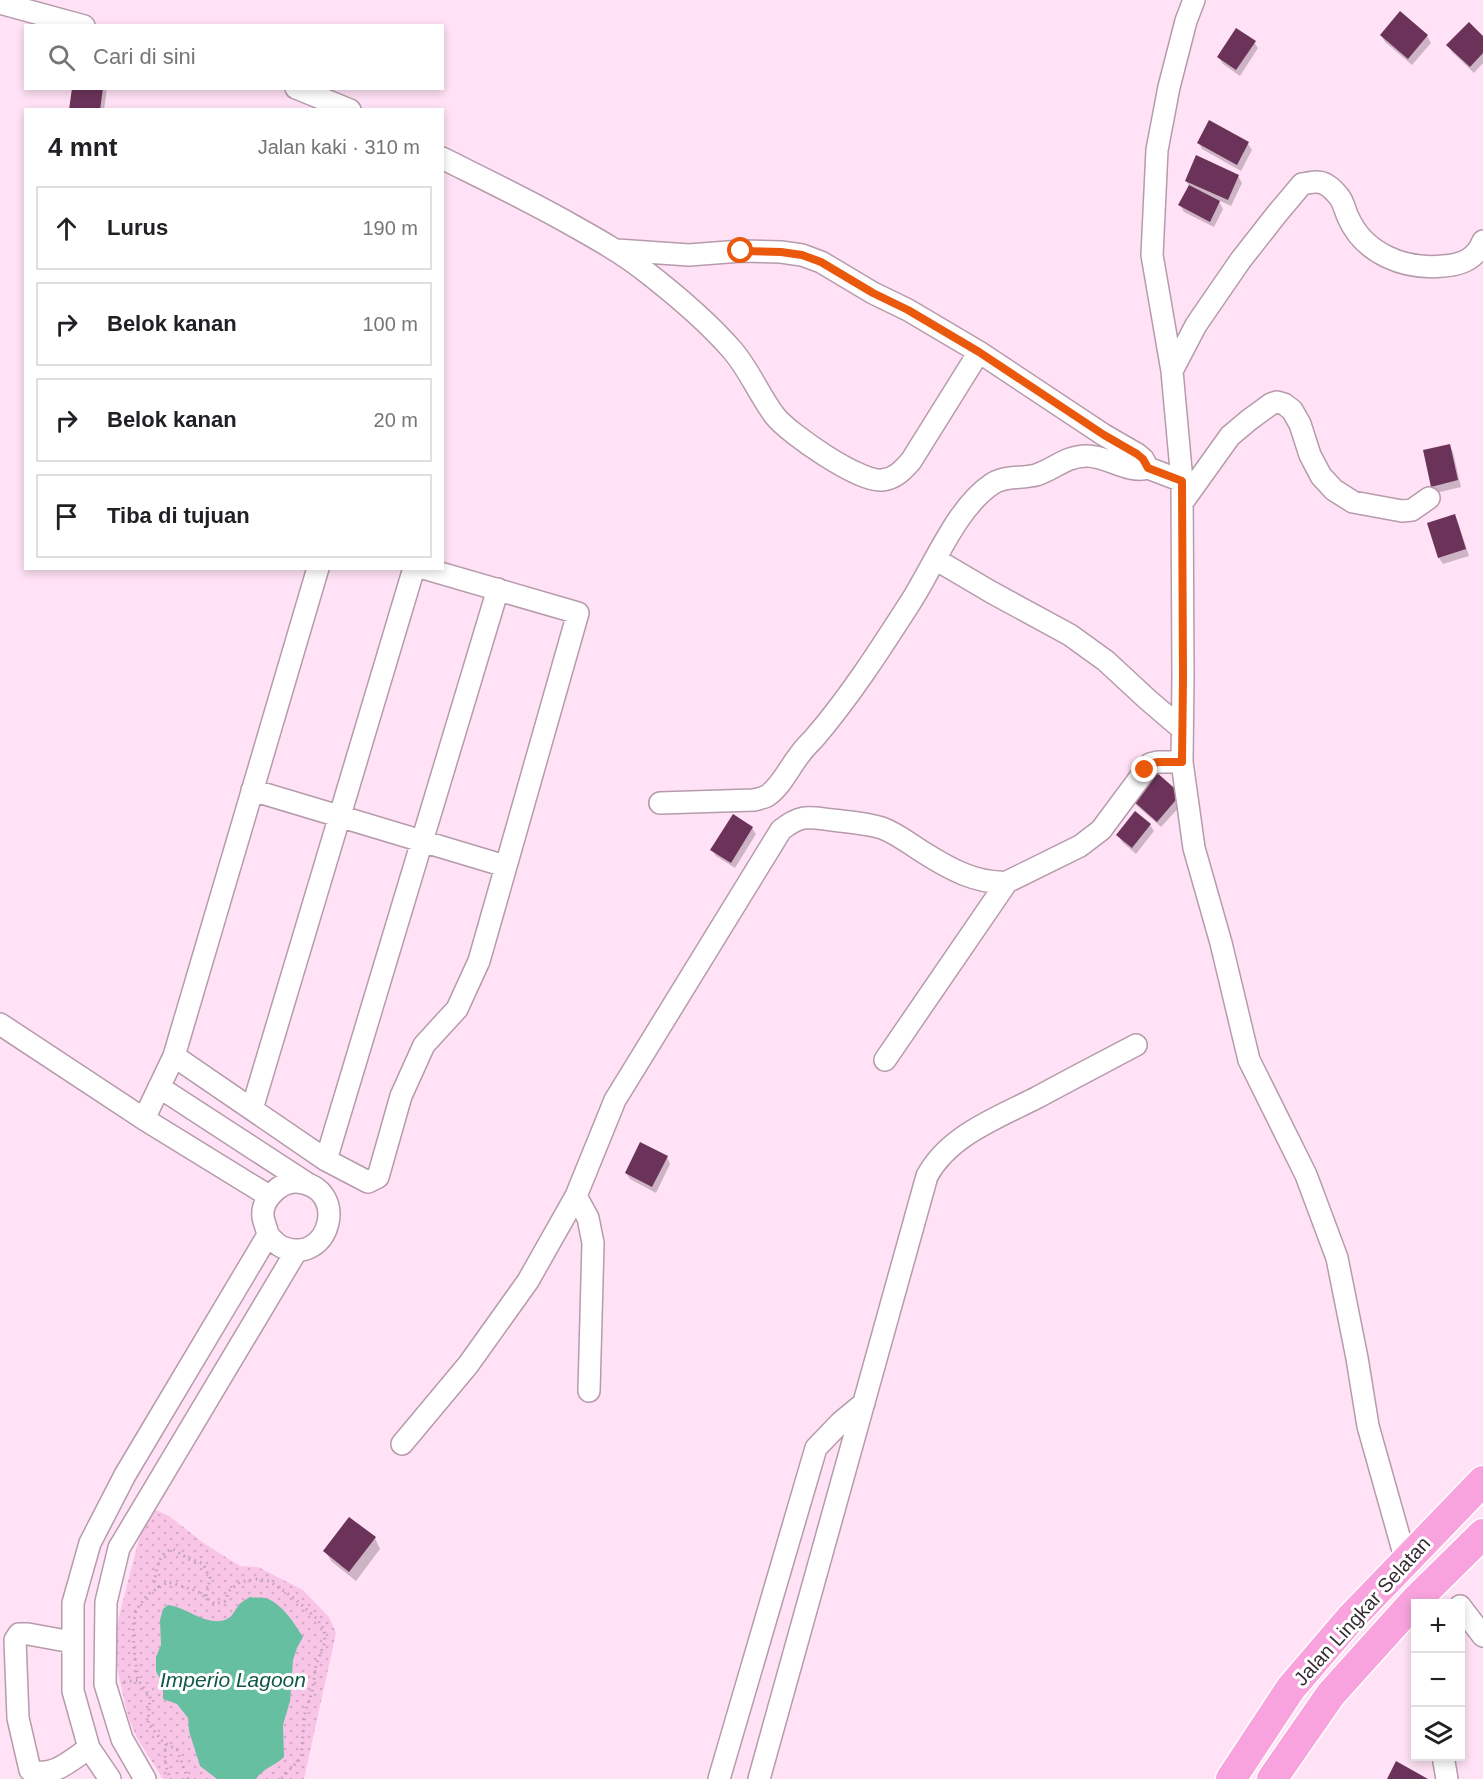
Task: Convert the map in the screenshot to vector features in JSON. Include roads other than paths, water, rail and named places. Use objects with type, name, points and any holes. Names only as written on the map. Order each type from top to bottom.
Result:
[{"type":"highway","name":"Jalan Lingkar Selatan","points":[[1231,1779],[1292,1688],[1350,1619],[1483,1481]]},
{"type":"highway","name":"Jalan Lingkar Selatan","points":[[1420,1599],[1440,1575],[1483,1534]]},
{"type":"highway","name":"Jalan Lingkar Selatan","points":[[1272,1779],[1331,1694],[1411,1609]]},
{"type":"street","points":[[1194,0],[1186,21],[1169,87],[1157,150],[1152,255],[1172,371],[1182,481],[1182,762],[1194,848],[1221,942],[1249,1059],[1306,1175],[1337,1258],[1368,1426],[1406,1561]]},
{"type":"street","points":[[0,3],[77,24]]},
{"type":"street","points":[[301,90],[345,108]]},
{"type":"street","points":[[444,159],[533,203],[616,250],[645,271],[693,311],[723,340],[743,363],[763,398],[789,431],[846,467],[870,479],[880,481],[892,478],[902,472],[912,461],[979,352]]},
{"type":"street","points":[[1172,371],[1196,325],[1240,261],[1302,184],[1317,182],[1325,184],[1343,202],[1348,218],[1371,248],[1389,259],[1425,267],[1453,266],[1473,257],[1482,249]]},
{"type":"street","points":[[616,250],[689,255],[751,251],[802,255],[821,262],[979,352],[1104,435],[1137,454],[1148,468]]},
{"type":"street","points":[[1182,502],[1230,436],[1271,404],[1277,402],[1292,410],[1321,476],[1334,490],[1353,502],[1402,511],[1412,510],[1429,498]]},
{"type":"street","points":[[660,803],[754,800],[767,796],[825,725],[857,681],[911,601],[973,499],[994,482],[1036,475],[1069,458],[1087,456],[1105,458],[1133,469],[1148,468],[1182,481]]},
{"type":"street","points":[[935,559],[1070,635],[1106,661],[1182,729]]},
{"type":"street","points":[[144,1119],[174,1056],[317,570]]},
{"type":"street","points":[[252,1109],[413,570]]},
{"type":"street","points":[[174,1056],[326,1160],[368,1182],[378,1177],[401,1096],[424,1045],[457,1009],[478,961],[578,613],[430,570]]},
{"type":"street","points":[[326,1160],[498,589]]},
{"type":"street","points":[[402,1444],[468,1365],[528,1281],[576,1196],[615,1100],[781,830],[794,820],[808,817],[882,828],[954,870],[978,880],[994,883],[1006,882],[1080,846],[1101,830],[1150,764],[1182,762]]},
{"type":"street","points":[[252,790],[505,866]]},
{"type":"street","points":[[885,1060],[1006,882]]},
{"type":"street","points":[[0,1024],[144,1119],[269,1196]]},
{"type":"street","points":[[759,1779],[924,1185],[933,1165],[942,1154],[972,1131],[1136,1045]]},
{"type":"street","points":[[159,1087],[308,1184],[323,1194],[330,1212],[329,1221],[327,1230],[315,1245],[297,1250],[281,1246],[268,1235],[262,1215],[269,1196],[280,1186],[293,1182],[308,1184]]},
{"type":"street","points":[[576,1196],[588,1218],[593,1243],[589,1391]]},
{"type":"street","points":[[110,1779],[88,1748],[73,1691],[73,1603],[90,1543],[125,1475],[268,1235]]},
{"type":"street","points":[[146,1779],[122,1739],[105,1684],[106,1602],[119,1548],[297,1250]]},
{"type":"street","points":[[719,1779],[816,1448],[841,1422],[864,1403]]},
{"type":"street","points":[[125,1475],[151,1492]]},
{"type":"street","points":[[1440,1575],[1456,1599]]},
{"type":"street","points":[[1465,1612],[1483,1636]]},
{"type":"street","points":[[72,1642],[19,1634],[15,1640],[18,1718],[30,1770],[37,1773],[53,1772],[88,1748]]},
{"type":"street","points":[[73,1691],[105,1684]]},
{"type":"street","points":[[1444,1761],[1447,1779]]},
{"type":"water","name":"Imperio Lagoon","points":[[250,1597],[265,1598],[277,1604],[303,1637],[293,1660],[290,1701],[283,1725],[284,1757],[256,1779],[217,1779],[200,1766],[189,1731],[188,1718],[177,1704],[163,1699],[163,1685],[156,1671],[156,1657],[161,1645],[160,1620],[163,1609],[168,1605],[205,1619],[220,1621],[229,1618],[240,1604]]}]
